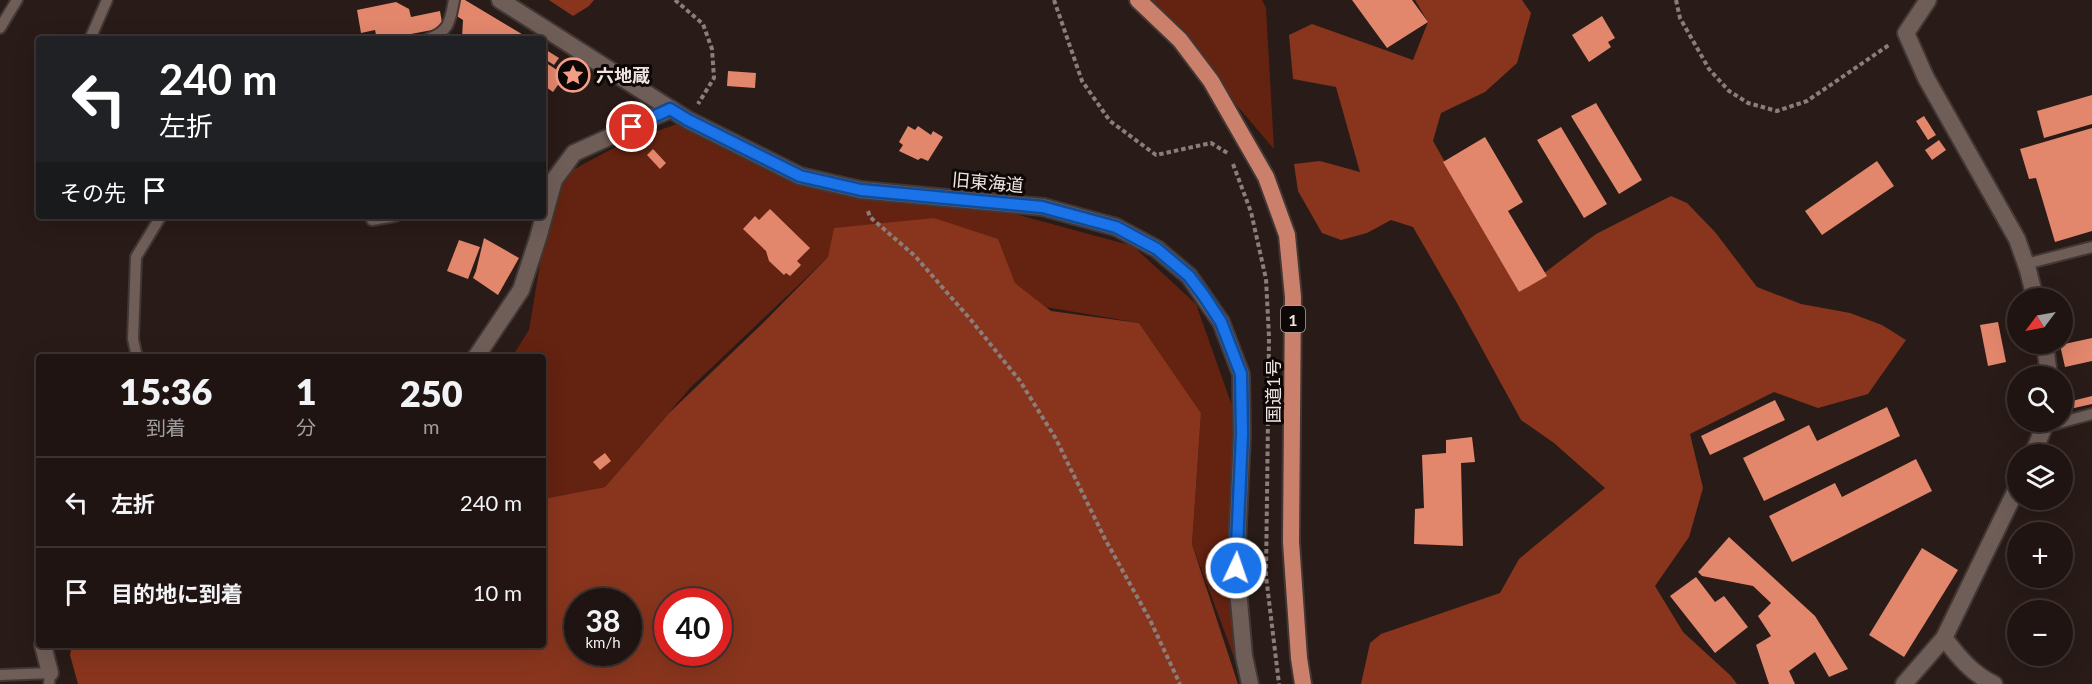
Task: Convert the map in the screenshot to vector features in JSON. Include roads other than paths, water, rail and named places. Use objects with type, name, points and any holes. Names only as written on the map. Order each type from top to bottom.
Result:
[{"type":"highway","name":"国道1号","points":[[1138,0],[1180,40],[1211,81],[1266,177],[1287,235],[1293,297],[1291,542],[1303,684]]},
{"type":"street","name":"旧東海道","points":[[500,0],[688,120],[800,176],[861,190],[1042,207],[1116,227],[1157,249],[1189,276],[1221,322],[1241,374],[1242,434],[1236,568],[1244,656],[1250,684]]},
{"type":"street","points":[[1928,0],[1906,33],[1926,78],[2007,220],[2026,264],[2032,288]]},
{"type":"street","points":[[546,200],[554,180],[574,153],[670,109]]},
{"type":"street","points":[[478,354],[521,290],[539,219]]},
{"type":"street","points":[[1904,684],[1944,638],[2007,509]]},
{"type":"street","points":[[1944,638],[1964,663],[1983,679],[1994,684]]},
{"type":"street","points":[[44,648],[50,678]]},
{"type":"lane","points":[[0,28],[17,0]]},
{"type":"lane","points":[[91,36],[107,0]]},
{"type":"lane","points":[[436,36],[450,23],[454,0]]},
{"type":"lane","points":[[136,354],[133,339],[136,257],[159,219]]},
{"type":"lane","points":[[372,220],[378,219]]},
{"type":"lane","points":[[2026,264],[2092,247]]},
{"type":"lane","points":[[2073,418],[2092,414]]},
{"type":"lane","points":[[0,675],[50,678]]},
{"type":"place","name":"六地蔵","points":[[573,75]]}]
